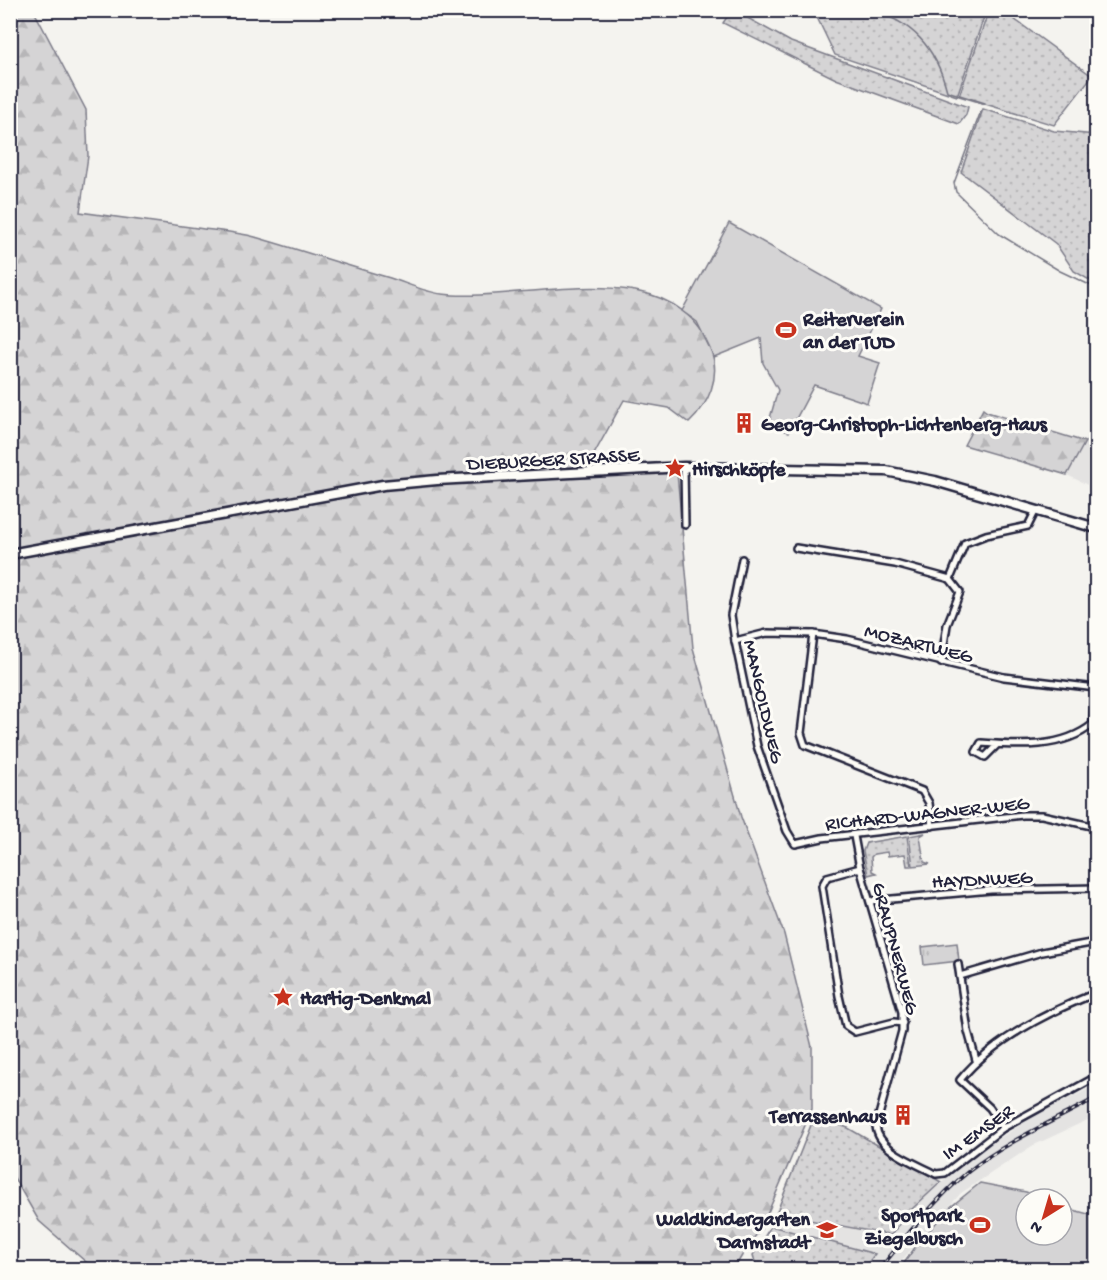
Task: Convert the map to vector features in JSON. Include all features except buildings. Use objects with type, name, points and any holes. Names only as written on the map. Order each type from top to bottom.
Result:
[{"type":"main road","name":"DIEBURGER STRASSE","points":[[10,554],[383,485],[684,467],[885,471],[935,481],[1096,528]]},
{"type":"street","points":[[684,467],[685,525]]},
{"type":"street","points":[[950,579],[965,543],[986,535],[1028,526],[1036,510]]},
{"type":"street","points":[[796,548],[895,564],[950,579],[960,592],[947,626],[940,663]]},
{"type":"street","name":"MANGOLDWEG","points":[[741,559],[731,615],[735,641],[757,746],[787,831],[795,844]]},
{"type":"street","name":"MOZARTWEG","points":[[735,641],[767,633],[813,634],[847,639],[1004,677],[1096,688]]},
{"type":"street","points":[[813,634],[801,733],[805,745],[922,791],[929,803],[932,826]]},
{"type":"street","points":[[997,745],[1030,745],[1080,735],[1093,724],[1096,688]]},
{"type":"street","name":"RICHARD-WAGNER-WEG","points":[[795,844],[822,838],[1023,815],[1042,815],[1096,827]]},
{"type":"street","name":"GRAUPNERWEG","points":[[854,836],[860,868],[902,1012],[903,1023],[876,1126],[877,1137]]},
{"type":"street","points":[[860,868],[826,877],[822,886],[839,996],[846,1026],[855,1032],[894,1022],[903,1023]]},
{"type":"street","name":"HAYDNWEG","points":[[870,902],[991,890],[1096,888]]},
{"type":"street","points":[[960,976],[1042,952],[1096,942]]},
{"type":"street","points":[[958,964],[968,1031],[976,1060]]},
{"type":"street","points":[[1003,1128],[990,1108],[960,1080],[976,1060],[1018,1032],[1096,993]]},
{"type":"street","name":"IM EMSER","points":[[877,1137],[884,1145],[936,1174],[945,1173],[1003,1128],[1096,1077]]},
{"type":"shaded area","points":[[1096,420],[1096,489],[1067,475]]},
{"type":"shaded area","points":[[1096,1085],[1096,1116],[1032,1146],[961,1193],[894,1269],[863,1269],[875,1254],[771,1226],[776,1214],[891,1235],[912,1209],[968,1158],[1038,1114]]},
{"type":"green space","points":[[989,10],[1003,11],[1092,76],[1054,125],[959,96]]},
{"type":"green space","points":[[10,11],[34,11],[86,110],[88,156],[80,212],[248,235],[442,294],[475,295],[592,288],[630,290],[664,300],[692,319],[711,350],[715,370],[711,390],[696,416],[689,423],[669,408],[624,400],[592,458],[677,473],[693,648],[741,817],[784,934],[812,1047],[812,1109],[760,1231],[750,1242],[734,1269],[94,1269],[39,1221],[10,1171]]},
{"type":"green space","points":[[731,11],[735,11],[791,42],[968,107],[966,115],[959,124],[836,79],[723,23]]},
{"type":"green space","points":[[814,11],[986,11],[957,96],[835,55]]},
{"type":"green space","points":[[983,109],[1054,131],[1096,135],[1096,284],[1074,271],[1056,244],[961,172]]},
{"type":"green space","name":"Reiterverein an der TUD","points":[[729,223],[881,309],[858,356],[880,363],[867,403],[814,385],[789,432],[768,425],[778,390],[763,363],[761,338],[714,357],[697,322],[682,311]]},
{"type":"green space","points":[[983,409],[1085,442],[1067,475],[964,445]]},
{"type":"green space","points":[[925,833],[920,836],[924,862],[930,864],[913,866],[909,836]]},
{"type":"green space","points":[[907,836],[911,866],[907,866],[905,854],[888,856],[887,852],[874,854],[871,857],[872,871],[876,873],[868,875],[863,851],[866,843]]},
{"type":"green space","points":[[957,943],[959,961],[924,965],[922,947]]},
{"type":"green space","points":[[823,1119],[848,1128],[941,1182],[912,1209],[891,1235],[776,1214],[813,1120]]},
{"type":"green space","name":"Sportpark Ziegelbusch","points":[[980,1183],[1014,1190],[1014,1247],[1074,1247],[1074,1210],[1096,1216],[1096,1269],[900,1269],[916,1246],[948,1209]]},
{"type":"green space","points":[[771,1226],[875,1254],[863,1269],[757,1269],[753,1255]]},
{"type":"waterway","points":[[868,10],[897,21],[920,38],[936,62],[947,91],[985,103]]},
{"type":"waterway","points":[[981,111],[954,183],[956,192],[999,234],[1060,271],[1096,288]]},
{"type":"railway","points":[[879,1270],[933,1205],[969,1171],[1015,1141],[1096,1098]]},
{"type":"place","name":"Reiterverein an der TUD","points":[[786,330]]},
{"type":"place","name":"Georg-Christoph-Lichtenberg-Haus","points":[[744,423]]},
{"type":"place","name":"Hirschköpfe","points":[[675,468]]},
{"type":"place","name":"Hartig-Denkmal","points":[[283,997]]},
{"type":"place","name":"Terrassenhaus","points":[[903,1115]]},
{"type":"place","name":"Sportpark Ziegelbusch","points":[[980,1225]]},
{"type":"place","name":"Waldkindergarten Darmstadt","points":[[827,1230]]}]
